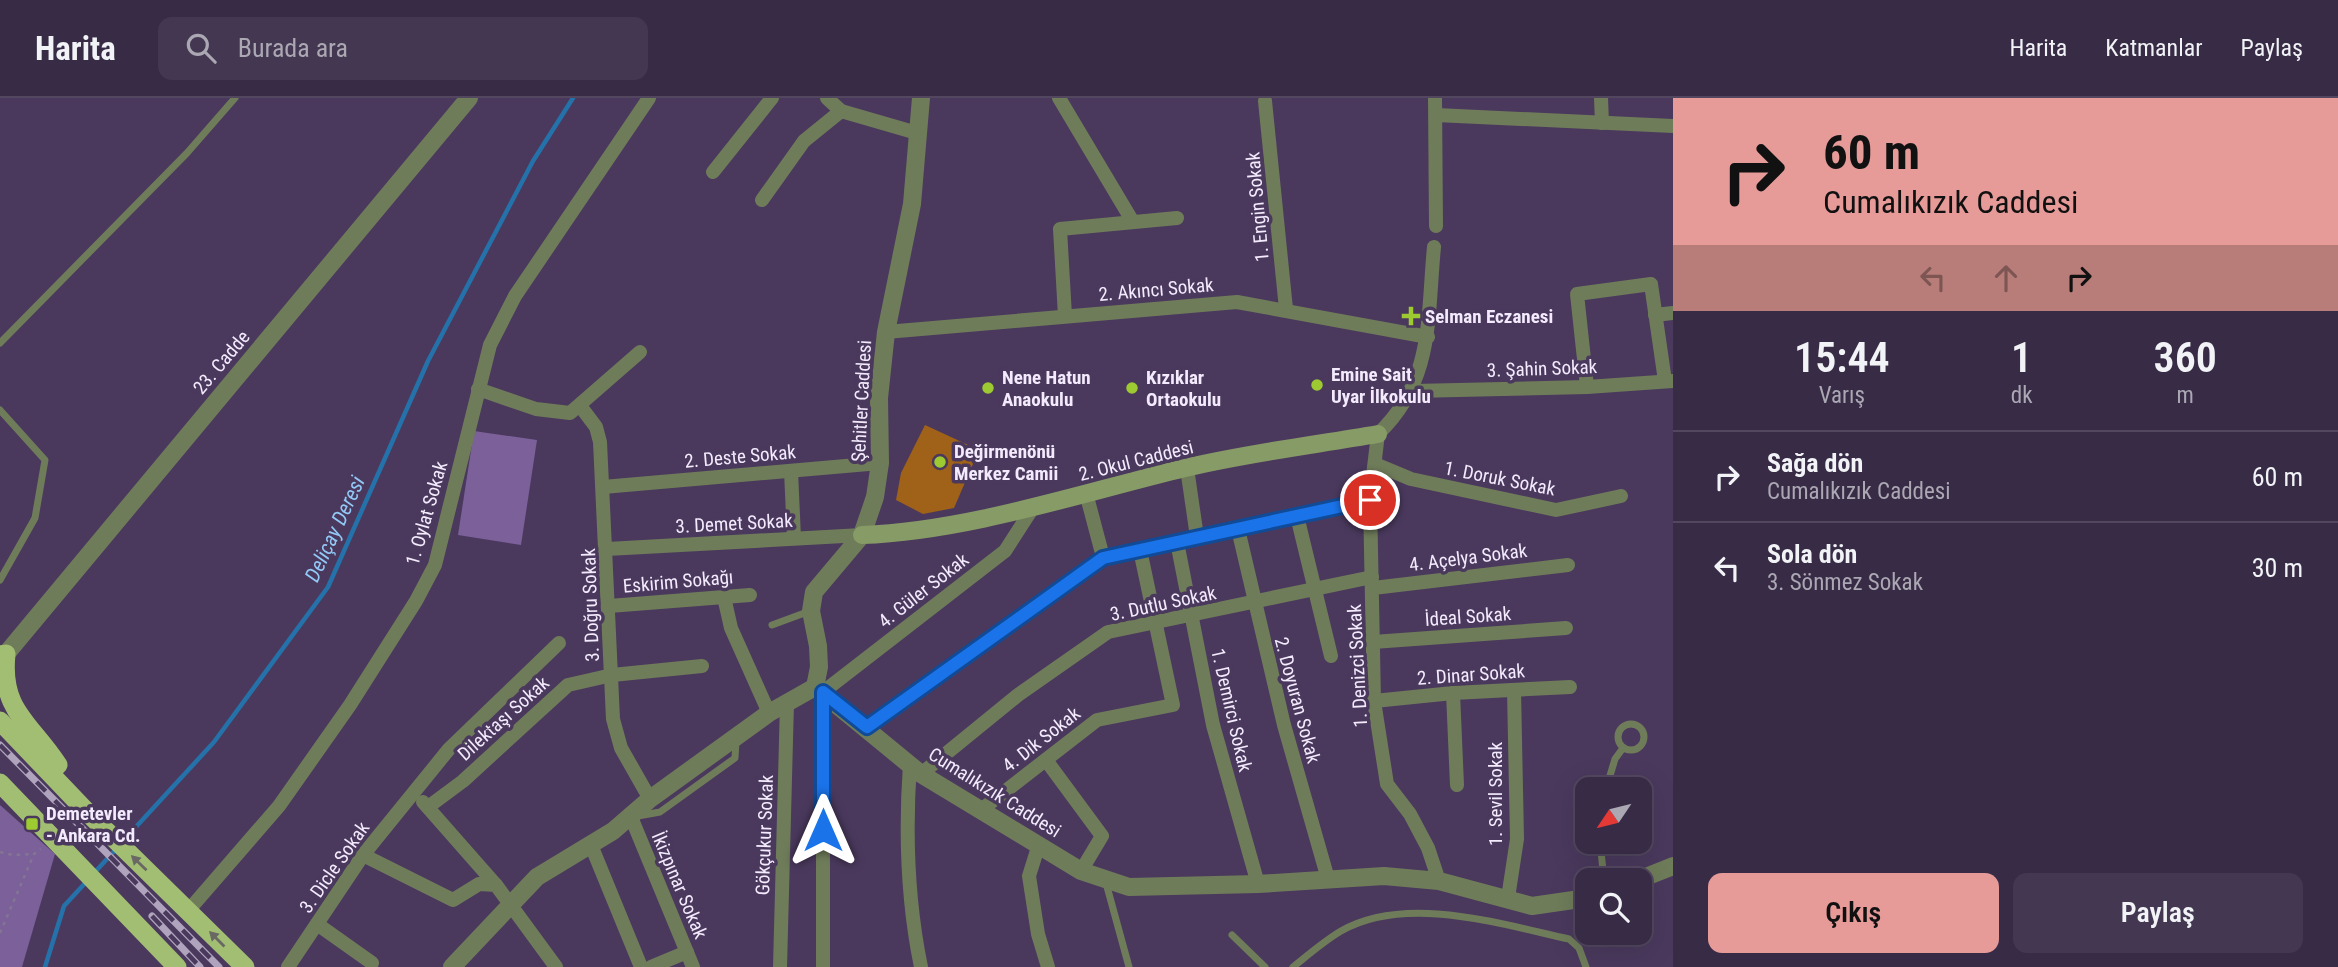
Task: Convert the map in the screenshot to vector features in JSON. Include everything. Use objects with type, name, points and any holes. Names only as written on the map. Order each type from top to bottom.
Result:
[{"type":"highway","points":[[3,654],[2,684],[7,700],[17,718],[54,760],[82,808]]},
{"type":"highway","points":[[0,713],[34,756]]},
{"type":"highway","points":[[0,721],[82,808],[245,967]]},
{"type":"highway","points":[[0,783],[177,967]]},
{"type":"main road","name":"2. Okul Caddesi","points":[[863,534],[895,533],[1034,506],[1188,468],[1378,433]]},
{"type":"street","name":"23. Cadde","points":[[3,654],[469,98]]},
{"type":"street","name":"1. Oylat Sokak","points":[[188,911],[279,806],[350,705],[415,601],[435,565],[489,345],[515,296],[649,98]]},
{"type":"street","points":[[713,172],[772,98]]},
{"type":"street","points":[[827,98],[841,111],[917,133]]},
{"type":"street","name":"Şehitler Caddesi","points":[[811,611],[814,592],[863,534],[875,497],[880,463],[879,398],[886,331],[912,204],[921,98]]},
{"type":"street","points":[[1059,98],[1133,222]]},
{"type":"street","points":[[1435,98],[1436,226]]},
{"type":"street","points":[[1601,98],[1602,123]]},
{"type":"street","name":"1. Engin Sokak","points":[[1265,101],[1286,309]]},
{"type":"street","points":[[762,200],[804,141],[841,111]]},
{"type":"street","points":[[1436,115],[1673,127]]},
{"type":"street","points":[[1065,316],[1060,229],[1177,218]]},
{"type":"street","points":[[1378,433],[1395,418],[1413,391],[1427,337],[1434,247]]},
{"type":"street","points":[[1587,387],[1577,294],[1651,284],[1669,381]]},
{"type":"street","name":"2. Akıncı Sokak","points":[[886,331],[1237,302],[1427,337]]},
{"type":"street","points":[[1655,315],[1673,313]]},
{"type":"street","points":[[478,389],[555,413],[570,413],[581,407],[640,352]]},
{"type":"street","name":"3. Şahin Sokak","points":[[1413,391],[1587,387],[1669,381]]},
{"type":"street","name":"3. Doğru Sokak","points":[[581,407],[596,428],[603,487],[613,719],[621,748],[650,799]]},
{"type":"street","name":"1. Denizci Sokak","points":[[1378,433],[1370,500],[1374,701],[1387,784],[1410,814],[1428,848],[1439,881]]},
{"type":"street","name":"2. Deste Sokak","points":[[603,487],[880,463]]},
{"type":"street","name":"1. Doruk Sokak","points":[[1375,464],[1410,479],[1556,510],[1621,496]]},
{"type":"street","points":[[1188,468],[1198,537]]},
{"type":"street","points":[[791,471],[794,538]]},
{"type":"street","points":[[1086,493],[1103,558]]},
{"type":"street","points":[[867,727],[1103,558],[1370,500]]},
{"type":"street","name":"4. Güler Sokak","points":[[819,690],[1005,551],[1034,506]]},
{"type":"street","points":[[1297,516],[1317,589],[1331,656]]},
{"type":"street","name":"2. Doyuran Sokak","points":[[1238,529],[1254,604],[1328,879]]},
{"type":"street","name":"3. Demet Sokak","points":[[607,549],[863,534]]},
{"type":"street","name":"1. Demirci Sokak","points":[[1177,542],[1213,725],[1258,884]]},
{"type":"street","points":[[1140,550],[1154,623]]},
{"type":"street","name":"4. Açelya Sokak","points":[[1373,582],[1567,565]]},
{"type":"street","name":"3. Dutlu Sokak","points":[[916,769],[1108,632],[1192,617],[1317,589],[1373,582]]},
{"type":"street","name":"Eskirim Sokağı","points":[[609,606],[750,595]]},
{"type":"street","points":[[724,597],[731,628],[769,713]]},
{"type":"street","points":[[811,611],[818,646],[823,967]]},
{"type":"street","name":"4. Dik Sokak","points":[[981,810],[1097,720],[1172,705],[1154,623]]},
{"type":"street","name":"İdeal Sokak","points":[[1373,642],[1566,628]]},
{"type":"street","name":"3. Dicle Sokak","points":[[288,967],[363,855],[449,749],[559,643]]},
{"type":"street","name":"Dilektaşı Sokak","points":[[428,807],[463,781],[568,685],[612,676],[702,666]]},
{"type":"street","name":"2. Dinar Sokak","points":[[1374,701],[1453,692],[1570,687]]},
{"type":"street","points":[[452,967],[537,877],[631,817],[650,799],[769,713],[819,690]]},
{"type":"street","name":"Cumalıkızık Caddesi","points":[[819,690],[916,769],[1081,871],[1129,887],[1258,884],[1384,876],[1439,881],[1532,906],[1575,900]]},
{"type":"street","name":"1. Sevil Sokak","points":[[1508,898],[1517,839],[1514,690]]},
{"type":"street","points":[[1453,692],[1457,785]]},
{"type":"street","name":"Gökçukur Sokak","points":[[780,967],[787,704]]},
{"type":"street","points":[[1046,760],[1102,836],[1081,871]]},
{"type":"street","points":[[916,769],[906,844],[909,911],[921,967]]},
{"type":"street","points":[[415,792],[512,903],[556,967]]},
{"type":"street","name":"İkizpınar Sokak","points":[[631,817],[693,967]]},
{"type":"street","points":[[1039,844],[1029,876],[1038,934],[1048,967]]},
{"type":"street","points":[[591,845],[641,967]]},
{"type":"street","points":[[363,855],[453,900],[480,884],[496,885]]},
{"type":"street","points":[[1652,874],[1673,866]]},
{"type":"street","points":[[317,924],[372,963]]},
{"type":"street","points":[[652,967],[687,952]]},
{"type":"lane","points":[[0,343],[187,153],[235,98]]},
{"type":"lane","points":[[0,410],[45,460],[35,518],[0,580]]},
{"type":"lane","points":[[772,625],[811,611]]},
{"type":"lane","points":[[631,817],[660,812],[735,758],[737,737]]},
{"type":"lane","points":[[1610,777],[1615,759],[1623,748]]},
{"type":"lane","points":[[1105,879],[1129,967]]},
{"type":"lane","points":[[1293,967],[1342,931],[1387,915],[1456,915],[1569,939],[1579,948],[1586,967]]},
{"type":"lane","points":[[1232,935],[1265,967]]},
{"type":"path","points":[[0,933],[34,854],[55,839]]},
{"type":"path","points":[[0,852],[13,855],[34,854]]},
{"type":"shaded area","points":[[474,431],[537,440],[521,545],[458,535]]},
{"type":"shaded area","points":[[0,805],[55,854],[22,967],[0,967]]},
{"type":"building","name":"Değirmenönü Merkez Camii","points":[[925,425],[979,450],[954,508],[923,514],[896,500],[901,473]]},
{"type":"waterway","name":"Deliçay Deresi","points":[[123,841],[214,742],[328,587],[428,361],[533,161],[573,98]]},
{"type":"waterway","name":"Deliçay Deresi","points":[[95,872],[118,847]]},
{"type":"waterway","name":"Deliçay Deresi","points":[[45,967],[64,906],[87,881]]},
{"type":"railway","points":[[0,745],[219,967]]},
{"type":"railway","points":[[152,916],[200,967]]},
{"type":"place","name":"Selman Eczanesi","points":[[1411,316]]},
{"type":"place","name":"Emine Sait Uyar İlkokulu","points":[[1317,385]]},
{"type":"place","name":"Nene Hatun Anaokulu","points":[[988,388]]},
{"type":"place","name":"Kızıklar Ortaokulu","points":[[1132,388]]},
{"type":"place","name":"Değirmenönü Merkez Camii","points":[[940,462]]},
{"type":"place","name":"Demetevler - Ankara Cd.","points":[[32,824]]},
{"type":"route","points":[[823,830],[823,692],[867,727],[1103,558],[1370,500]]}]
